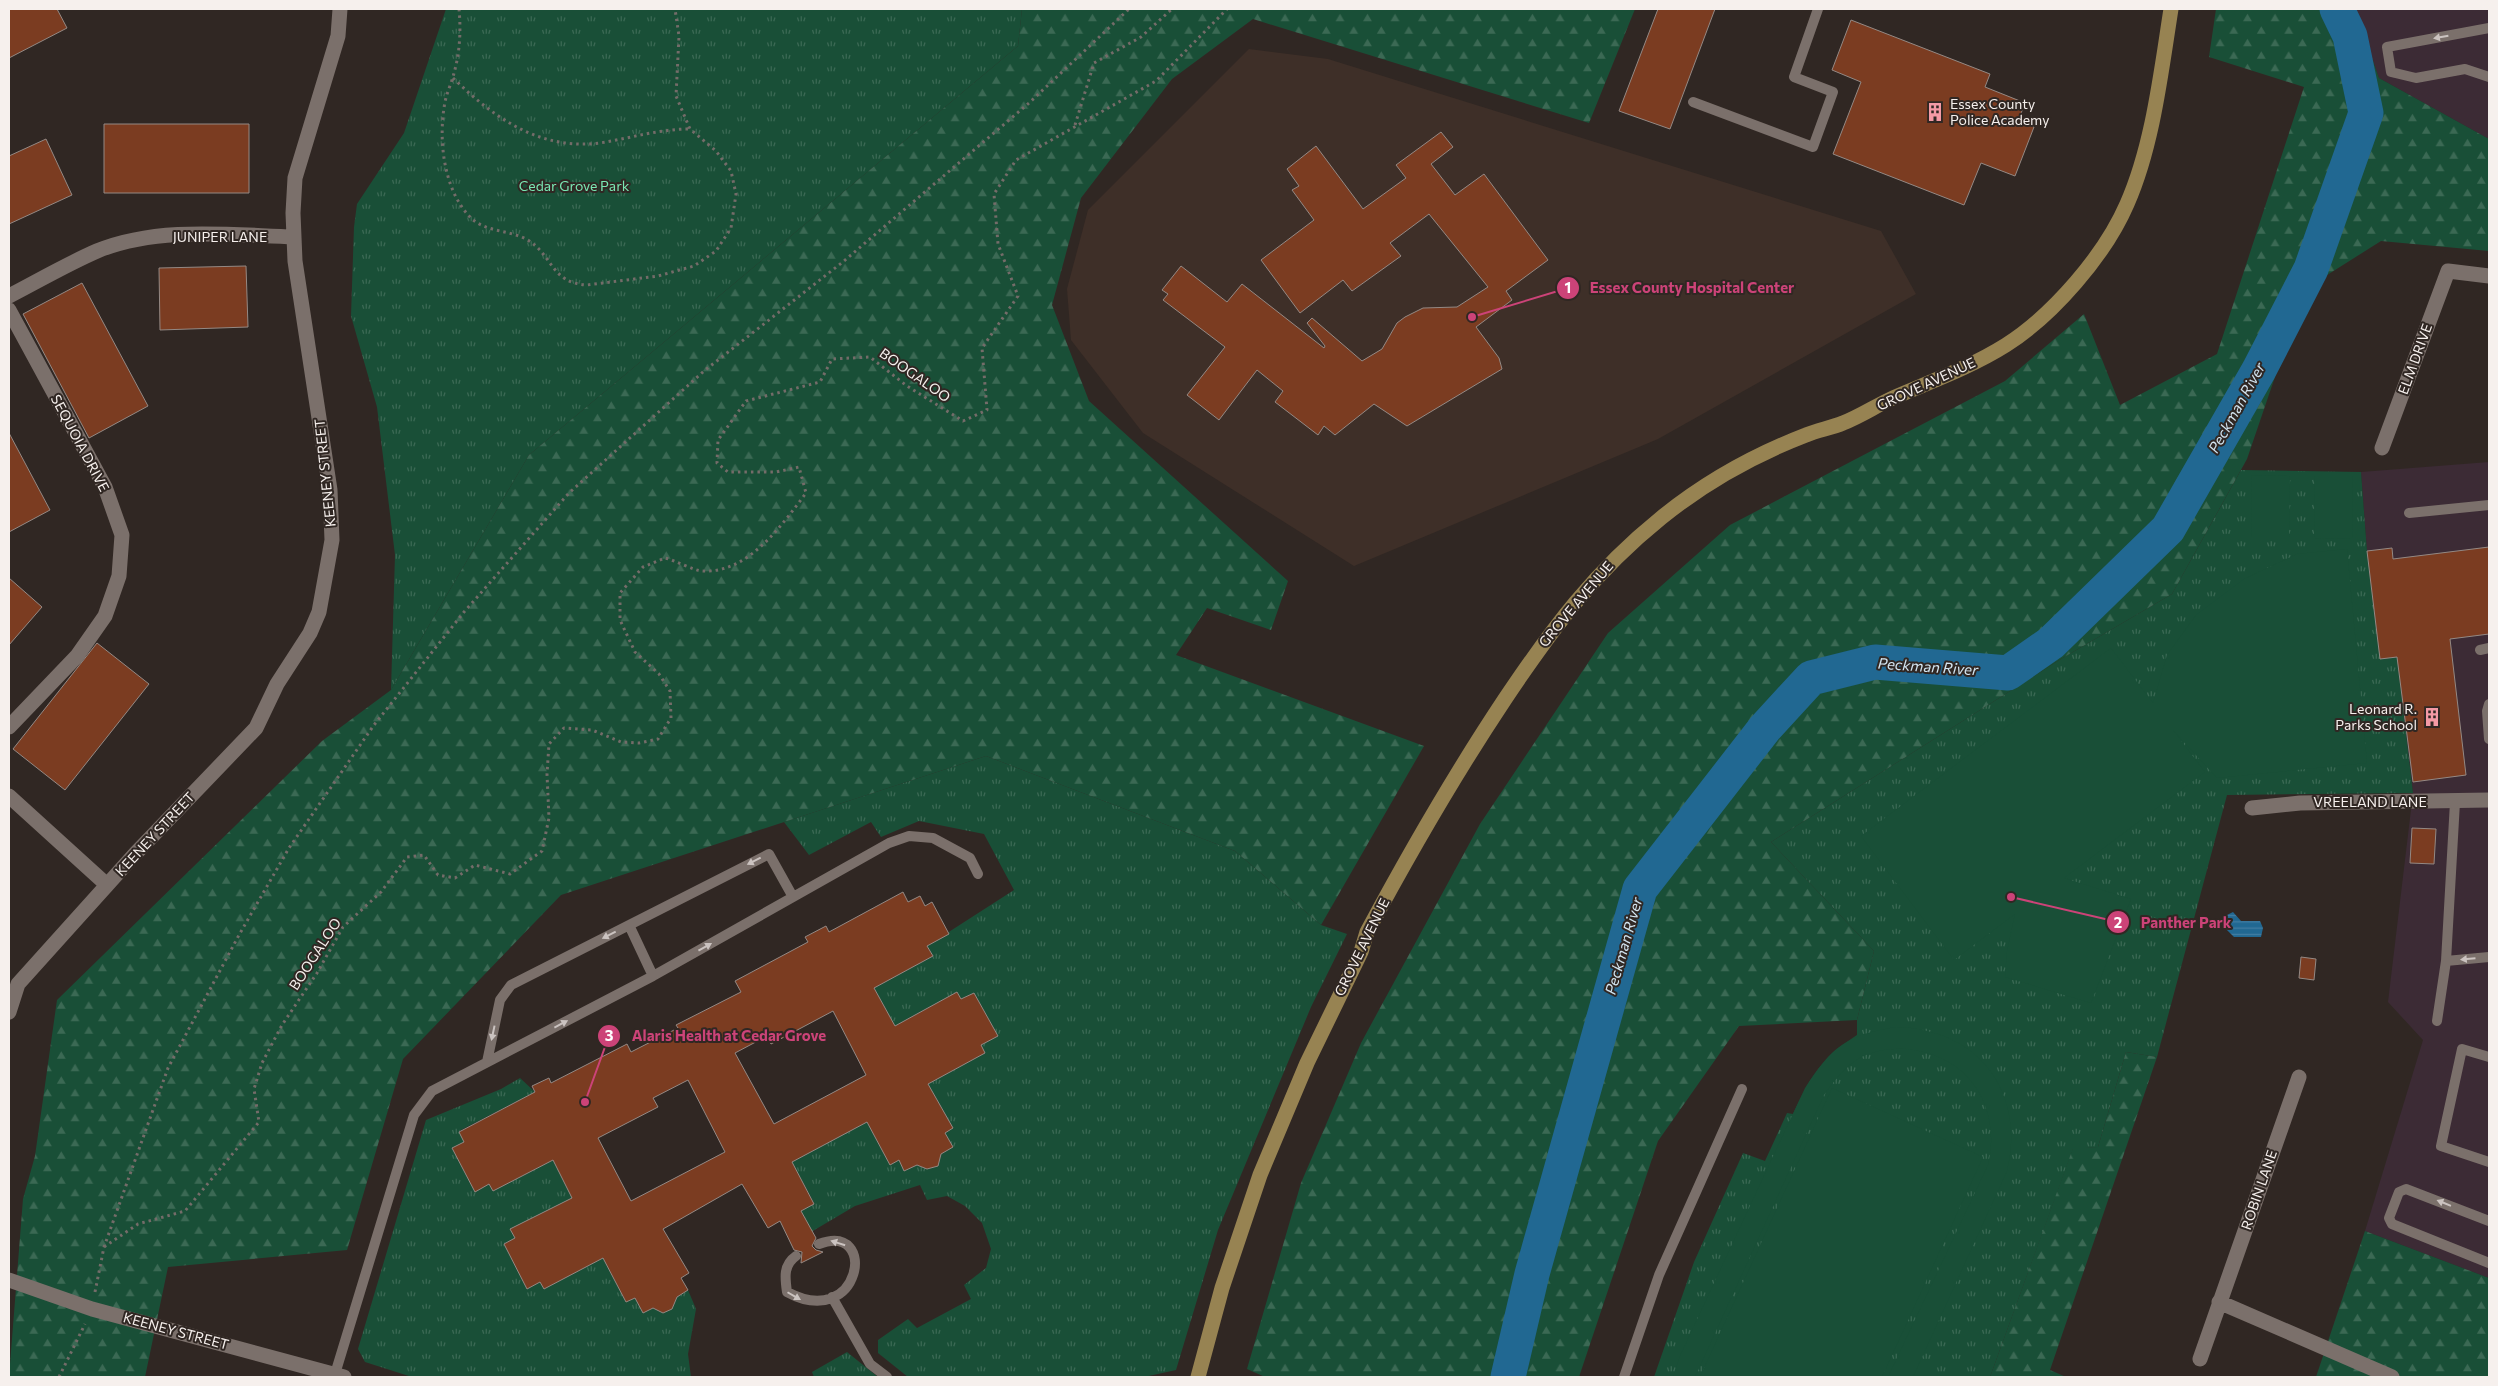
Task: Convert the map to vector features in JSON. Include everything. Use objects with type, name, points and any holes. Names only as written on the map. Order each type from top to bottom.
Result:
[{"type":"street","name":"KEENEY STREET","points":[[9,1012],[18,984],[107,885],[256,728],[277,684],[310,633],[318,612],[332,540],[330,490],[295,261],[295,178],[338,36],[340,9]]},
{"type":"street","name":"GROVE AVENUE","points":[[1198,1377],[1222,1288],[1260,1175],[1307,1063],[1361,952],[1367,932],[1472,748],[1543,642],[1608,565],[1662,517],[1718,478],[1759,456],[1808,434],[1842,424],[1967,366],[2007,344],[2055,303],[2094,259],[2117,224],[2128,202],[2142,159],[2160,78],[2171,9]]},
{"type":"street","name":"JUNIPER LANE","points":[[9,296],[98,251],[142,239],[190,234],[294,237]]},
{"type":"street","name":"ELM DRIVE","points":[[2382,448],[2448,271],[2489,276]]},
{"type":"street","name":"SEQUOIA DRIVE","points":[[9,310],[105,487],[122,535],[119,576],[105,616],[77,656],[9,726]]},
{"type":"street","points":[[9,796],[107,885]]},
{"type":"street","name":"VREELAND LANE","points":[[2252,808],[2300,803],[2489,800]]},
{"type":"street","name":"ROBIN LANE","points":[[2200,1359],[2298,1077]]},
{"type":"street","name":"KEENEY STREET","points":[[9,1280],[92,1309],[340,1376]]},
{"type":"street","points":[[2219,1302],[2392,1377]]},
{"type":"lane","points":[[1693,102],[1813,147],[1833,92],[1794,76],[1818,9]]},
{"type":"lane","points":[[2489,28],[2387,47],[2392,72],[2416,78],[2465,69],[2489,77]]},
{"type":"lane","points":[[2409,513],[2489,505]]},
{"type":"lane","points":[[2489,704],[2487,717],[2489,739]]},
{"type":"lane","points":[[2437,1021],[2446,961],[2455,802]]},
{"type":"lane","points":[[340,1376],[414,1115],[432,1091],[653,976],[889,843],[909,836],[933,838],[970,858],[978,874]]},
{"type":"lane","points":[[487,1062],[500,1000],[512,985],[769,854],[793,898]]},
{"type":"lane","points":[[629,925],[653,976]]},
{"type":"lane","points":[[2446,961],[2489,957]]},
{"type":"lane","points":[[2489,1057],[2462,1049],[2441,1146],[2489,1162]]},
{"type":"lane","points":[[1624,1377],[1659,1275],[1742,1090]]},
{"type":"lane","points":[[2489,1221],[2406,1189],[2399,1192],[2390,1218],[2392,1224],[2489,1263]]},
{"type":"lane","points":[[796,1256],[790,1260],[785,1273],[786,1292],[802,1300],[815,1302],[832,1297],[848,1287],[855,1272],[856,1258],[849,1247],[840,1242],[828,1240],[819,1244]]},
{"type":"lane","points":[[832,1297],[870,1364],[887,1377]]},
{"type":"path","points":[[459,9],[459,50],[445,102],[443,147],[448,175],[460,202],[470,218],[484,226],[528,240],[562,278],[577,285],[658,276],[694,266],[706,260],[725,240],[731,228],[736,194],[731,171],[716,151],[690,129],[676,96],[679,36],[675,9]]},
{"type":"path","points":[[59,1377],[92,1309],[104,1247],[168,1068],[239,935],[289,848],[374,725],[464,612],[569,494],[683,390],[844,261],[1014,116],[1129,9]]},
{"type":"path","points":[[1075,125],[1094,63],[1141,37],[1172,9]]},
{"type":"path","name":"BOOGALOO","points":[[104,1247],[138,1224],[185,1211],[259,1122],[254,1089],[262,1063],[282,1025],[317,973],[343,927],[381,892],[407,857],[424,855],[438,875],[455,878],[475,865],[510,874],[542,850],[549,818],[547,774],[549,744],[564,728],[592,730],[621,742],[639,743],[658,738],[671,718],[670,691],[660,674],[635,652],[620,620],[620,592],[642,567],[665,558],[700,571],[730,567],[759,549],[806,492],[799,467],[776,472],[728,472],[717,463],[718,440],[746,401],[820,382],[832,359],[870,356],[907,386],[963,421],[987,410],[982,348],[1018,296],[998,244],[994,194],[1016,160],[1156,81],[1227,9]]},
{"type":"path","points":[[453,78],[499,118],[518,128],[557,142],[590,144],[654,132],[690,129]]},
{"type":"shaded area","points":[[2355,9],[2489,9],[2489,139],[2379,78]]},
{"type":"shaded area","points":[[1249,49],[1328,59],[1881,231],[1916,294],[1658,439],[1354,566],[1143,433],[1071,340],[1067,289],[1088,210]]},
{"type":"shaded area","points":[[2489,462],[2489,1278],[2365,1231],[2423,1040],[2388,1002],[2413,793],[2397,658],[2380,659],[2367,551],[2361,472]]},
{"type":"green space","name":"Cedar Grove Park","points":[[446,9],[1022,9],[1018,46],[529,455],[391,690],[395,555],[377,407],[351,316],[354,227],[357,204],[404,133]]},
{"type":"green space","points":[[1022,9],[1635,9],[1589,123],[1253,19],[1172,79],[1081,198],[1052,305],[1089,401],[1288,581],[1271,630],[1207,608],[1176,655],[1424,746],[1321,925],[1235,851],[986,756],[561,895],[403,1059],[347,1250],[168,1267],[145,1377],[9,1377],[23,1199],[35,1156],[57,1000],[322,741],[391,690],[529,455],[1018,46]]},
{"type":"green space","points":[[2216,9],[2355,9],[2379,78],[2489,139],[2489,251],[2381,241],[2305,289],[2247,459],[2172,594],[2061,659],[1771,842],[1874,951],[1857,1020],[1739,1026],[1658,1141],[1579,1377],[1265,1377],[1247,1369],[1301,1183],[1361,1043],[1480,824],[1608,633],[1730,525],[2005,381],[2084,314],[2120,405],[2217,354],[2304,87],[2209,57]]},
{"type":"green space","points":[[2241,470],[2361,472],[2367,551],[2380,659],[2397,657],[2413,793],[2227,795],[2157,1057],[2126,1052],[2098,1147],[2073,1149],[1990,1377],[1654,1377],[1694,1262],[1743,1153],[1765,1161],[1787,1113],[1793,1114],[1805,1089],[1818,1069],[1845,1043],[1857,1035],[1857,1020],[1874,951],[1771,842],[2061,659],[2172,594]]},
{"type":"green space","points":[[2252,475],[2290,476],[2289,538],[2251,538]]},
{"type":"green space","points":[[2315,476],[2353,476],[2352,539],[2314,538]]},
{"type":"green space","points":[[2347,549],[2367,763],[2217,778],[2173,730],[2205,772],[2064,878],[2131,899],[2091,1003],[2005,977],[2007,951],[2015,914],[1954,960],[1861,836],[2111,648],[2153,703],[2167,655],[2196,615],[2244,579],[2297,554]]},
{"type":"green space","points":[[986,756],[1235,851],[1321,925],[1347,934],[1311,1007],[1218,1230],[1176,1370],[1144,1377],[908,1377],[878,1353],[878,1340],[908,1319],[917,1328],[971,1299],[964,1285],[986,1268],[991,1249],[982,1223],[965,1206],[947,1196],[927,1200],[920,1185],[855,1206],[806,1235],[795,1214],[814,1203],[798,1173],[793,1175],[787,1164],[867,1122],[890,1165],[899,1160],[904,1171],[917,1165],[927,1169],[938,1166],[941,1154],[953,1147],[945,1133],[953,1128],[928,1084],[985,1053],[981,1045],[998,1036],[974,993],[961,999],[957,992],[895,1026],[874,988],[933,956],[927,946],[1014,890],[984,834],[919,821],[881,837],[871,822],[809,855],[784,822]]},
{"type":"green space","points":[[1896,1027],[1925,1031],[1951,1039],[1973,1053],[1990,1070],[2002,1091],[2009,1115],[2011,1142],[2007,1171],[1913,1377],[1888,1377],[1988,1165],[1991,1143],[1990,1123],[1985,1104],[1963,1072],[1947,1061],[1928,1053],[1900,1049],[1875,1052],[1858,1059],[1839,1076],[1824,1095],[1695,1377],[1673,1377],[1680,1356],[1805,1088],[1824,1062],[1842,1045],[1865,1034]]},
{"type":"green space","points":[[2126,1052],[2157,1057],[2050,1370],[2066,1377],[1990,1377],[2073,1148],[2098,1147]]},
{"type":"green space","points":[[520,1078],[535,1092],[459,1131],[464,1142],[452,1148],[475,1192],[489,1184],[493,1191],[553,1160],[572,1198],[511,1229],[515,1238],[504,1244],[527,1289],[540,1282],[544,1289],[603,1258],[626,1302],[635,1298],[643,1313],[653,1308],[663,1313],[672,1309],[677,1297],[688,1290],[696,1309],[688,1354],[691,1377],[412,1377],[365,1362],[358,1349],[426,1120],[501,1089]]},
{"type":"green space","points":[[1832,1088],[1983,1157],[1882,1377],[1700,1377]]},
{"type":"green space","points":[[2365,1231],[2489,1278],[2489,1377],[2316,1377]]},
{"type":"green space","points":[[847,1352],[878,1377],[814,1377],[812,1372]]},
{"type":"water","points":[[2233,912],[2241,921],[2260,921],[2263,928],[2261,937],[2234,937],[2221,924],[2225,916]]},
{"type":"building","points":[[9,9],[57,9],[67,28],[9,58]]},
{"type":"building","points":[[1658,9],[1715,9],[1670,129],[1619,111]]},
{"type":"building","name":"Essex County Police Academy","points":[[1851,20],[1990,74],[1985,87],[2025,103],[2018,121],[2034,127],[2015,176],[1981,163],[1964,205],[1833,154],[1861,82],[1832,70]]},
{"type":"building","points":[[104,124],[249,124],[249,193],[104,193]]},
{"type":"building","points":[[1441,132],[1453,147],[1431,164],[1455,195],[1484,174],[1548,260],[1506,291],[1512,300],[1476,327],[1499,358],[1502,369],[1407,426],[1374,404],[1335,435],[1324,426],[1318,435],[1275,402],[1283,391],[1257,370],[1219,420],[1187,395],[1225,347],[1163,300],[1168,294],[1162,290],[1181,266],[1227,302],[1242,284],[1324,348],[1325,346],[1307,323],[1312,318],[1362,361],[1382,349],[1397,323],[1405,317],[1423,308],[1457,307],[1488,287],[1429,214],[1390,243],[1401,256],[1352,291],[1343,280],[1300,313],[1261,260],[1314,220],[1292,190],[1299,186],[1287,169],[1316,146],[1363,209],[1406,178],[1396,165]]},
{"type":"building","points":[[46,139],[72,195],[9,224],[9,156]]},
{"type":"building","points":[[246,266],[248,327],[160,330],[159,268]]},
{"type":"building","points":[[82,283],[148,406],[89,438],[23,314]]},
{"type":"building","points":[[9,433],[50,510],[9,532]]},
{"type":"building","name":"Leonard R. Parks School","points":[[2489,547],[2489,634],[2450,639],[2466,775],[2413,782],[2397,657],[2380,659],[2367,551],[2392,548],[2393,559]]},
{"type":"building","points":[[9,578],[42,607],[9,645]]},
{"type":"building","points":[[97,643],[149,684],[65,790],[13,749]]},
{"type":"building","points":[[2412,828],[2436,829],[2434,864],[2410,863]]},
{"type":"building","points":[[903,892],[908,902],[920,896],[925,906],[932,902],[949,934],[927,946],[933,956],[874,988],[895,1026],[957,992],[961,999],[974,993],[998,1036],[981,1045],[985,1053],[928,1084],[953,1128],[945,1133],[953,1147],[941,1154],[938,1166],[927,1169],[917,1165],[904,1171],[899,1160],[890,1165],[867,1122],[792,1162],[814,1204],[801,1211],[816,1238],[812,1246],[816,1250],[823,1252],[801,1263],[802,1252],[794,1250],[780,1221],[768,1228],[742,1184],[663,1229],[689,1273],[681,1278],[688,1290],[677,1297],[672,1309],[663,1313],[653,1308],[643,1313],[635,1298],[626,1302],[603,1258],[544,1289],[540,1282],[527,1289],[504,1244],[515,1238],[510,1229],[572,1198],[553,1160],[493,1191],[489,1184],[475,1192],[452,1148],[464,1142],[459,1132],[535,1092],[532,1086],[549,1078],[551,1083],[627,1044],[631,1052],[678,1028],[676,1025],[741,992],[735,981],[808,942],[805,937],[826,926],[829,932]],"holes":[[[833,1011],[866,1075],[774,1124],[735,1053],[767,1036],[771,1044]],[[688,1080],[725,1152],[631,1201],[598,1138],[658,1107],[653,1098]]]},
{"type":"building","points":[[2301,957],[2316,959],[2314,980],[2299,978]]},
{"type":"waterway","name":"Peckman River","points":[[1508,1377],[1532,1274],[1640,889],[1765,728],[1811,678],[1875,662],[2008,673],[2051,643],[2168,529],[2259,370],[2311,269],[2366,113],[2350,36],[2337,9]]},
{"type":"place","name":"Essex County Police Academy","points":[[1935,112]]},
{"type":"place","name":"Essex County Hospital Center","points":[[1472,317]]},
{"type":"place","name":"Leonard R. Parks School","points":[[2432,717]]},
{"type":"place","name":"Panther Park","points":[[2011,897]]},
{"type":"place","name":"Alaris Health at Cedar Grove","points":[[585,1102]]}]
